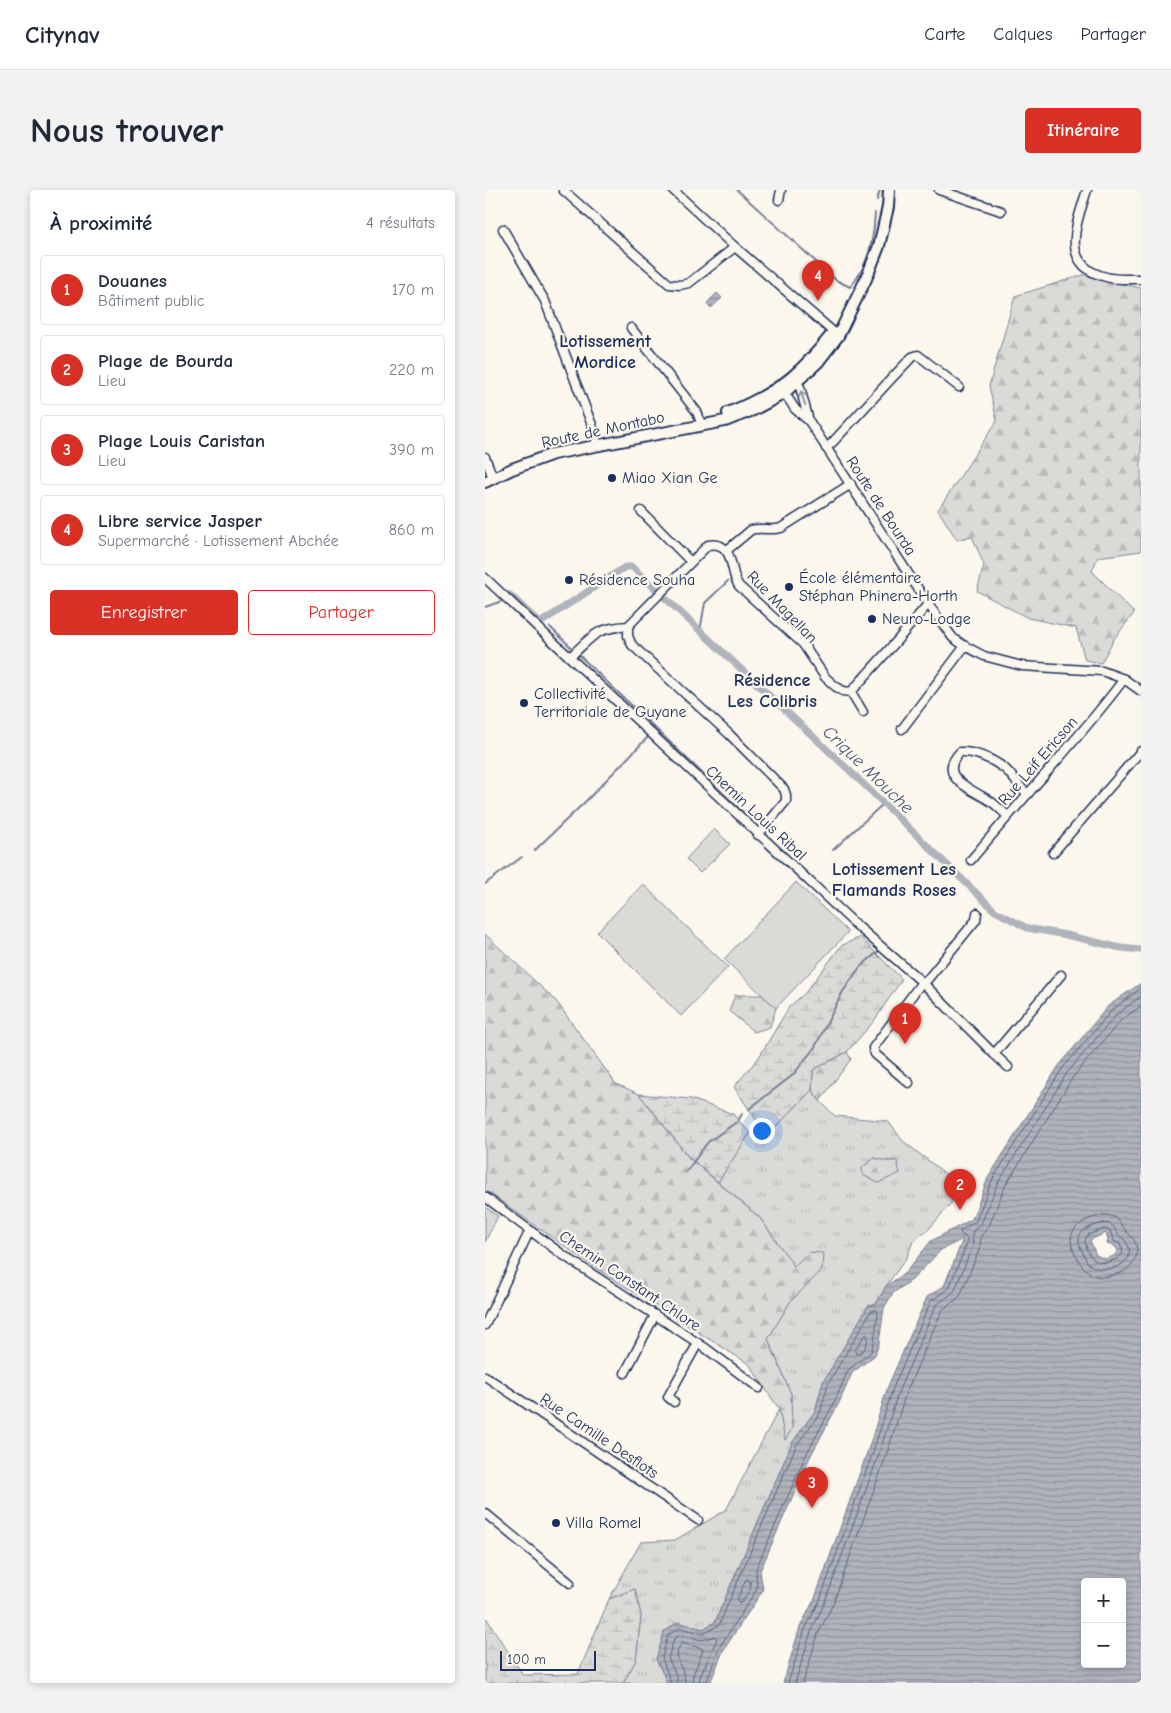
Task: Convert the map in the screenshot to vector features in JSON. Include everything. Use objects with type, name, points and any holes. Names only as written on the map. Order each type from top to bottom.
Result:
[{"type":"main road","name":"Route de Montabo","points":[[489,480],[533,460],[553,454],[725,421],[753,410],[782,389],[819,362],[852,310],[879,246],[888,207],[889,190]]},
{"type":"street","points":[[563,190],[669,284],[680,285],[689,283],[735,247]]},
{"type":"street","points":[[673,190],[735,247],[836,334]]},
{"type":"street","points":[[779,200],[781,190]]},
{"type":"street","points":[[939,190],[1001,211]]},
{"type":"street","points":[[1087,190],[1075,228],[1073,243],[1081,262],[1089,270],[1107,278],[1141,280]]},
{"type":"street","points":[[503,229],[545,301],[592,424],[597,445]]},
{"type":"street","points":[[631,328],[697,412],[702,426]]},
{"type":"street","points":[[826,448],[913,357],[918,355],[959,388]]},
{"type":"street","name":"Route de Bourda","points":[[794,380],[800,387],[809,422]]},
{"type":"street","name":"Route de Bourda","points":[[782,389],[795,408],[809,422],[851,484],[927,604],[953,638],[984,656],[1022,666],[1102,671],[1124,679],[1141,692]]},
{"type":"street","points":[[485,457],[489,480]]},
{"type":"street","points":[[570,657],[599,631],[609,627],[628,626],[708,545],[714,544],[726,551],[751,530],[781,528],[851,484]]},
{"type":"street","points":[[641,511],[691,562]]},
{"type":"street","name":"Rue Magellan","points":[[726,551],[732,560],[735,581],[739,586],[803,644],[830,681],[843,691],[851,692]]},
{"type":"street","name":"Chemin Louis Ribal","points":[[485,578],[854,923],[922,982],[1009,1067]]},
{"type":"street","points":[[863,712],[851,692],[927,604]]},
{"type":"street","points":[[628,626],[632,645],[729,734],[784,789],[786,801],[759,835]]},
{"type":"street","points":[[902,729],[965,646]]},
{"type":"street","name":"Rue Leif Ericson","points":[[971,860],[1097,714],[1124,679]]},
{"type":"street","points":[[1053,853],[1141,751]]},
{"type":"street","points":[[1008,816],[993,802],[961,784],[952,771],[952,760],[959,752],[968,752],[1005,768],[1020,789],[1028,794]]},
{"type":"street","points":[[909,1083],[875,1054],[873,1048],[922,982],[927,980],[976,920],[977,912]]},
{"type":"street","points":[[994,1054],[1061,974]]},
{"type":"street","name":"Chemin Constant Chlore","points":[[485,1197],[563,1255],[698,1343],[759,1388]]},
{"type":"street","points":[[485,1325],[530,1230]]},
{"type":"street","points":[[625,1373],[655,1315]]},
{"type":"street","points":[[673,1402],[668,1398],[698,1343]]},
{"type":"street","name":"Rue Camille Desflots","points":[[485,1376],[698,1520]]},
{"type":"street","points":[[485,1513],[570,1583]]},
{"type":"green space","points":[[1083,275],[1141,288],[1141,551],[1098,557],[1092,571],[1134,613],[1114,639],[1101,663],[1085,660],[1076,628],[1028,618],[977,591],[984,565],[972,536],[957,540],[938,510],[997,421],[989,386],[1015,296]]},
{"type":"green space","points":[[714,829],[730,844],[700,873],[686,859]]},
{"type":"green space","points":[[796,882],[848,932],[776,1008],[724,959]]},
{"type":"green space","points":[[643,884],[728,967],[681,1016],[597,932]]},
{"type":"green space","points":[[485,934],[556,1001],[616,1084],[639,1094],[689,1158],[760,1218],[794,1266],[809,1252],[823,1253],[822,1270],[790,1302],[768,1339],[791,1394],[792,1429],[785,1440],[779,1409],[749,1364],[597,1269],[485,1190]]},
{"type":"green space","points":[[860,937],[902,979],[874,1021],[847,1052],[813,1070],[812,1090],[767,1136],[734,1087],[759,1057],[789,1007],[805,993],[841,946]]},
{"type":"green space","points":[[735,995],[763,995],[776,1008],[770,1027],[754,1032],[729,1011]]},
{"type":"green space","points":[[847,1052],[851,1059],[820,1101],[812,1090],[813,1070]]},
{"type":"green space","points":[[812,1090],[835,1116],[888,1121],[903,1141],[947,1175],[952,1202],[929,1229],[913,1241],[907,1257],[886,1286],[876,1304],[868,1306],[823,1382],[815,1411],[792,1443],[715,1622],[703,1629],[678,1623],[656,1659],[667,1682],[623,1683],[636,1660],[641,1615],[635,1589],[609,1599],[641,1542],[675,1540],[726,1510],[779,1409],[785,1439],[792,1429],[791,1394],[768,1339],[790,1302],[822,1270],[794,1266],[760,1218],[718,1182],[750,1133],[767,1136]],"holes":[[[874,1158],[896,1161],[862,1168]]]},
{"type":"green space","points":[[639,1094],[691,1099],[733,1114],[750,1133],[718,1182],[688,1156]]},
{"type":"green space","points":[[874,1158],[897,1161],[900,1173],[878,1183],[863,1175],[862,1168]]},
{"type":"green space","points":[[485,1207],[498,1216],[485,1242]]},
{"type":"green space","points":[[635,1589],[641,1615],[636,1660],[623,1683],[485,1683],[485,1616],[523,1675],[578,1674],[609,1599]]},
{"type":"water","points":[[717,293],[722,298],[711,308],[707,303]]},
{"type":"water","points":[[1141,983],[1141,1683],[783,1683],[800,1627],[815,1598],[868,1450],[888,1386],[927,1297],[944,1286],[963,1239],[941,1250],[912,1280],[893,1293],[884,1308],[879,1343],[875,1355],[852,1373],[839,1403],[809,1459],[760,1571],[763,1590],[723,1651],[710,1683],[665,1683],[667,1682],[656,1659],[664,1632],[678,1622],[703,1629],[715,1622],[792,1443],[815,1411],[823,1382],[868,1306],[876,1304],[886,1286],[905,1273],[931,1241],[972,1219],[988,1178],[1058,1067],[1108,1006]],"holes":[[[1106,1233],[1107,1244],[1116,1247],[1118,1251],[1114,1256],[1105,1259],[1096,1255],[1090,1240]]]},
{"type":"waterway","points":[[737,190],[836,280],[850,287],[866,262],[873,233],[875,213]]},
{"type":"waterway","points":[[877,200],[880,190]]},
{"type":"waterway","name":"Crique Mouche","points":[[510,595],[540,623],[625,567],[632,567],[849,770],[995,911],[1027,928],[1121,948],[1141,950]]},
{"type":"waterway","points":[[700,631],[705,603],[728,581]]},
{"type":"waterway","name":"Crique Mouche","points":[[485,607],[502,601]]},
{"type":"waterway","points":[[550,627],[573,649]]},
{"type":"waterway","points":[[579,655],[751,820]]},
{"type":"waterway","points":[[535,850],[647,738]]},
{"type":"waterway","points":[[833,850],[884,803]]},
{"type":"waterway","points":[[485,884],[522,857]]},
{"type":"waterway","points":[[749,1109],[793,1075],[815,1047],[842,993],[860,967],[880,950]]},
{"type":"waterway","points":[[686,1172],[708,1142],[738,1121],[742,1114]]},
{"type":"place","name":"Libre service Jasper","points":[[818,301]]},
{"type":"place","name":"Miao Xian Ge","points":[[612,478]]},
{"type":"place","name":"Résidence Souha","points":[[569,580]]},
{"type":"place","name":"École élémentaire Stéphan Phinera-Horth","points":[[789,587]]},
{"type":"place","name":"Neuro-Lodge","points":[[872,619]]},
{"type":"place","name":"Collectivité Territoriale de Guyane","points":[[524,703]]},
{"type":"place","name":"Douanes","points":[[905,1044]]},
{"type":"place","name":"Plage de Bourda","points":[[960,1210]]},
{"type":"place","name":"Plage Louis Caristan","points":[[812,1508]]},
{"type":"place","name":"Villa Romel","points":[[556,1523]]},
{"type":"district","name":"Lotissement Mordice","points":[[605,351]]},
{"type":"district","name":"Résidence Les Colibris","points":[[772,690]]},
{"type":"district","name":"Lotissement Les Flamands Roses","points":[[894,880]]}]
